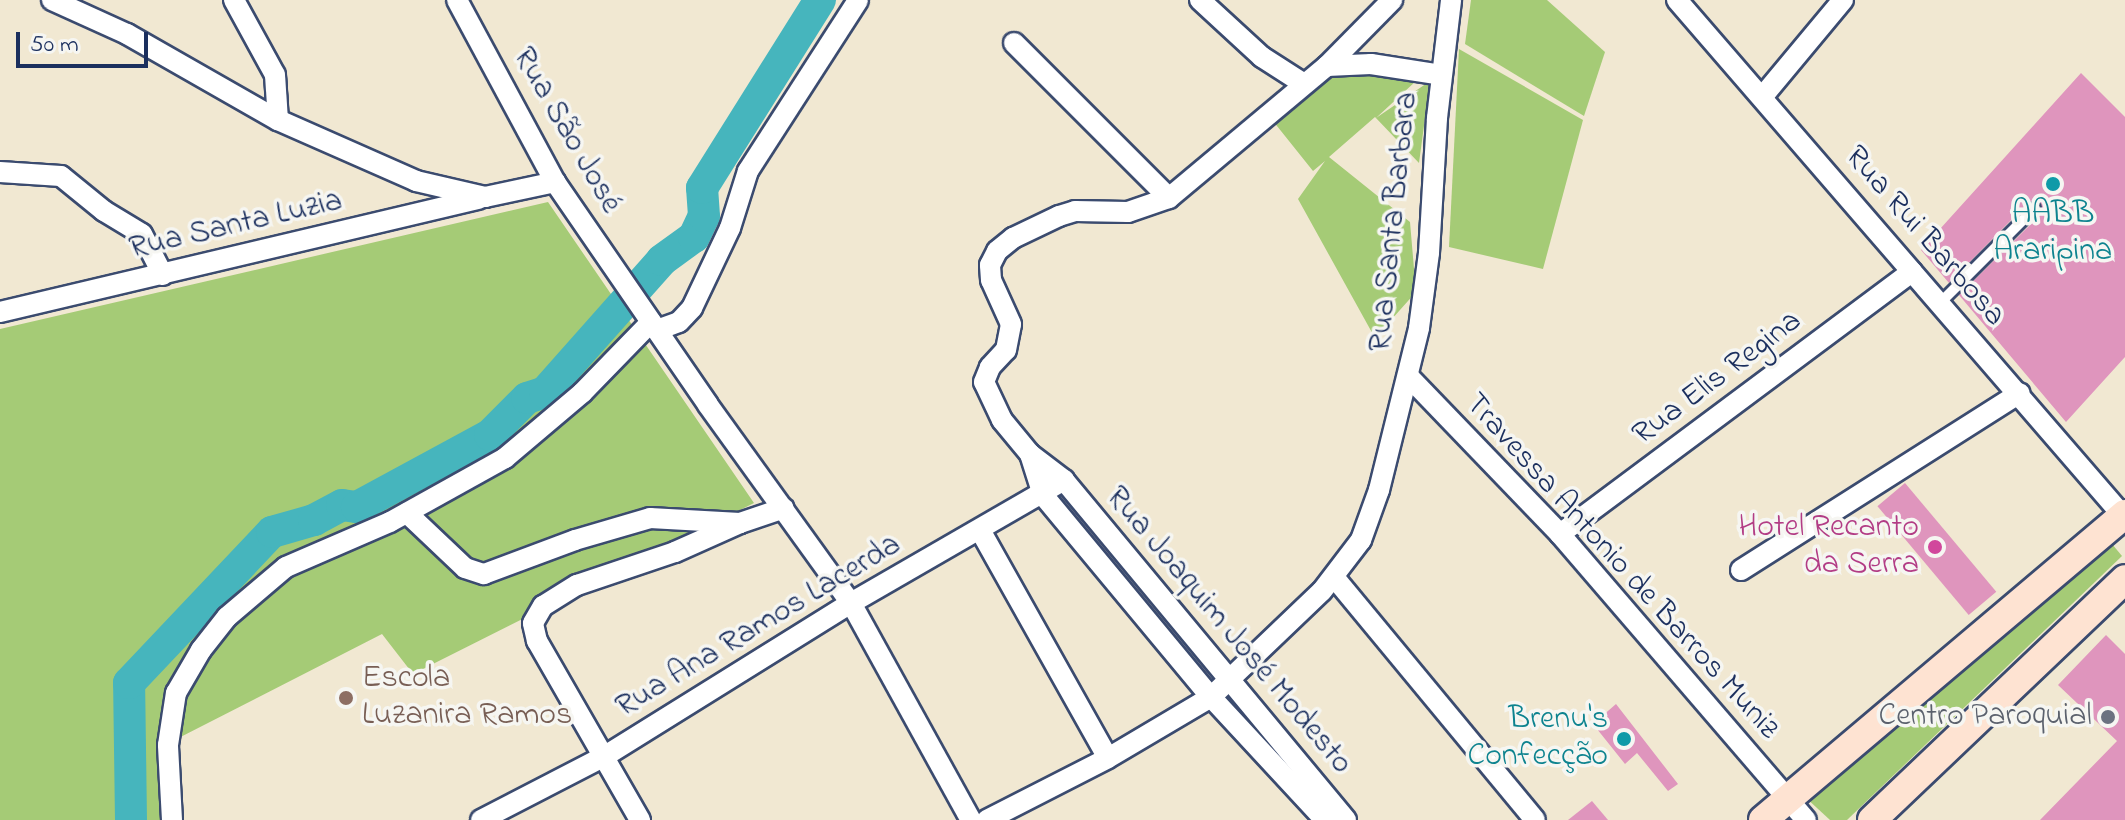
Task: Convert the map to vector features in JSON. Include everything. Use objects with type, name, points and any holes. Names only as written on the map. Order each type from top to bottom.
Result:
[{"type":"main road","points":[[1763,820],[1797,810],[2124,515]]},
{"type":"main road","points":[[1872,820],[2125,579]]},
{"type":"street","points":[[52,0],[127,34],[278,120],[416,181],[485,197]]},
{"type":"street","points":[[234,0],[275,75],[278,120]]},
{"type":"street","name":"Rua São José","points":[[457,0],[555,182],[851,603],[971,820]]},
{"type":"street","points":[[172,820],[168,745],[176,693],[201,650],[227,617],[286,567],[407,513],[523,445],[582,393],[650,321],[679,322],[692,308],[730,228],[741,188],[755,158],[858,0]]},
{"type":"street","points":[[1200,0],[1262,57],[1304,84]]},
{"type":"street","points":[[1043,495],[1030,454],[1002,420],[984,382],[990,367],[1006,350],[1011,339],[1011,324],[991,280],[990,265],[997,251],[1013,238],[1075,211],[1128,212],[1169,198],[1327,66],[1392,0]]},
{"type":"street","name":"Rua Santa Barbara","points":[[987,820],[1108,758],[1211,697],[1334,577],[1361,540],[1379,490],[1408,376],[1429,253],[1441,75],[1451,0]]},
{"type":"street","name":"Rua Rui Barbosa","points":[[1677,0],[2124,515]]},
{"type":"street","points":[[1763,96],[1843,0]]},
{"type":"street","points":[[1014,43],[1169,198]]},
{"type":"street","points":[[1327,66],[1371,64],[1441,75]]},
{"type":"street","points":[[0,172],[61,176],[104,211],[142,234],[163,275]]},
{"type":"street","name":"Rua Santa Luzia","points":[[0,312],[555,182]]},
{"type":"street","name":"Rua Elis Regina","points":[[1560,534],[1912,272]]},
{"type":"street","name":"Travessa Antonio de Barros Muniz","points":[[1408,376],[1560,534],[1797,810]]},
{"type":"street","points":[[1741,570],[2020,393]]},
{"type":"street","name":"Rua Joaquim José Modesto","points":[[1030,454],[1064,480],[1230,680],[1329,817]]},
{"type":"street","name":"Rua Ana Ramos Lacerda","points":[[481,820],[605,756],[851,603],[1043,495],[1064,480]]},
{"type":"street","name":"Rua Joaquim José Modesto","points":[[1043,495],[1211,697],[1329,817]]},
{"type":"street","points":[[640,820],[533,630],[536,614],[543,606],[600,575],[675,552],[740,523],[784,508]]},
{"type":"street","points":[[407,513],[465,568],[484,574],[575,540],[650,518],[740,523]]},
{"type":"street","points":[[980,530],[1108,758]]},
{"type":"street","points":[[1097,560],[1117,544]]},
{"type":"street","points":[[1334,577],[1535,820]]},
{"type":"lane","points":[[1940,303],[2035,208]]},
{"type":"green space","points":[[1471,0],[1547,0],[1605,52],[1584,116],[1465,44]]},
{"type":"green space","points":[[1459,49],[1583,120],[1543,269],[1449,247]]},
{"type":"green space","points":[[1364,71],[1416,81],[1376,118],[1430,81],[1419,163],[1375,117],[1329,157],[1410,222],[1416,292],[1375,338],[1298,199],[1325,161],[1313,171],[1273,121],[1330,73]]},
{"type":"green space","points":[[548,202],[754,503],[413,674],[382,634],[157,749],[162,820],[0,820],[0,329]]},
{"type":"green space","points":[[2107,538],[2122,556],[1847,820],[1830,820],[1804,796]]},
{"type":"building","name":"AABB Araripina","points":[[2081,73],[2125,117],[2125,357],[2066,422],[1959,295],[2041,214],[2041,203],[2029,202],[1949,283],[1921,250]]},
{"type":"building","name":"Hotel Recanto da Serra","points":[[1905,483],[1996,592],[1969,615],[1877,506]]},
{"type":"building","points":[[2106,635],[2125,654],[2125,820],[2040,820],[2117,741],[2058,685]]},
{"type":"building","name":"Brenu's Confecção","points":[[1616,704],[1678,784],[1668,791],[1637,753],[1625,764],[1593,724]]},
{"type":"building","points":[[1592,801],[1608,820],[1568,820]]},
{"type":"waterway","points":[[131,820],[129,683],[272,532],[314,520],[342,505],[357,507],[490,435],[527,398],[545,392],[662,260],[694,237],[704,216],[702,188],[820,0]]},
{"type":"place","name":"AABB Araripina","points":[[2053,184]]},
{"type":"place","name":"Hotel Recanto da Serra","points":[[1935,547]]},
{"type":"place","name":"Escola Luzanira Ramos","points":[[346,698]]},
{"type":"place","name":"Centro Paroquial","points":[[2108,717]]},
{"type":"place","name":"Brenu's Confecção","points":[[1624,739]]}]
